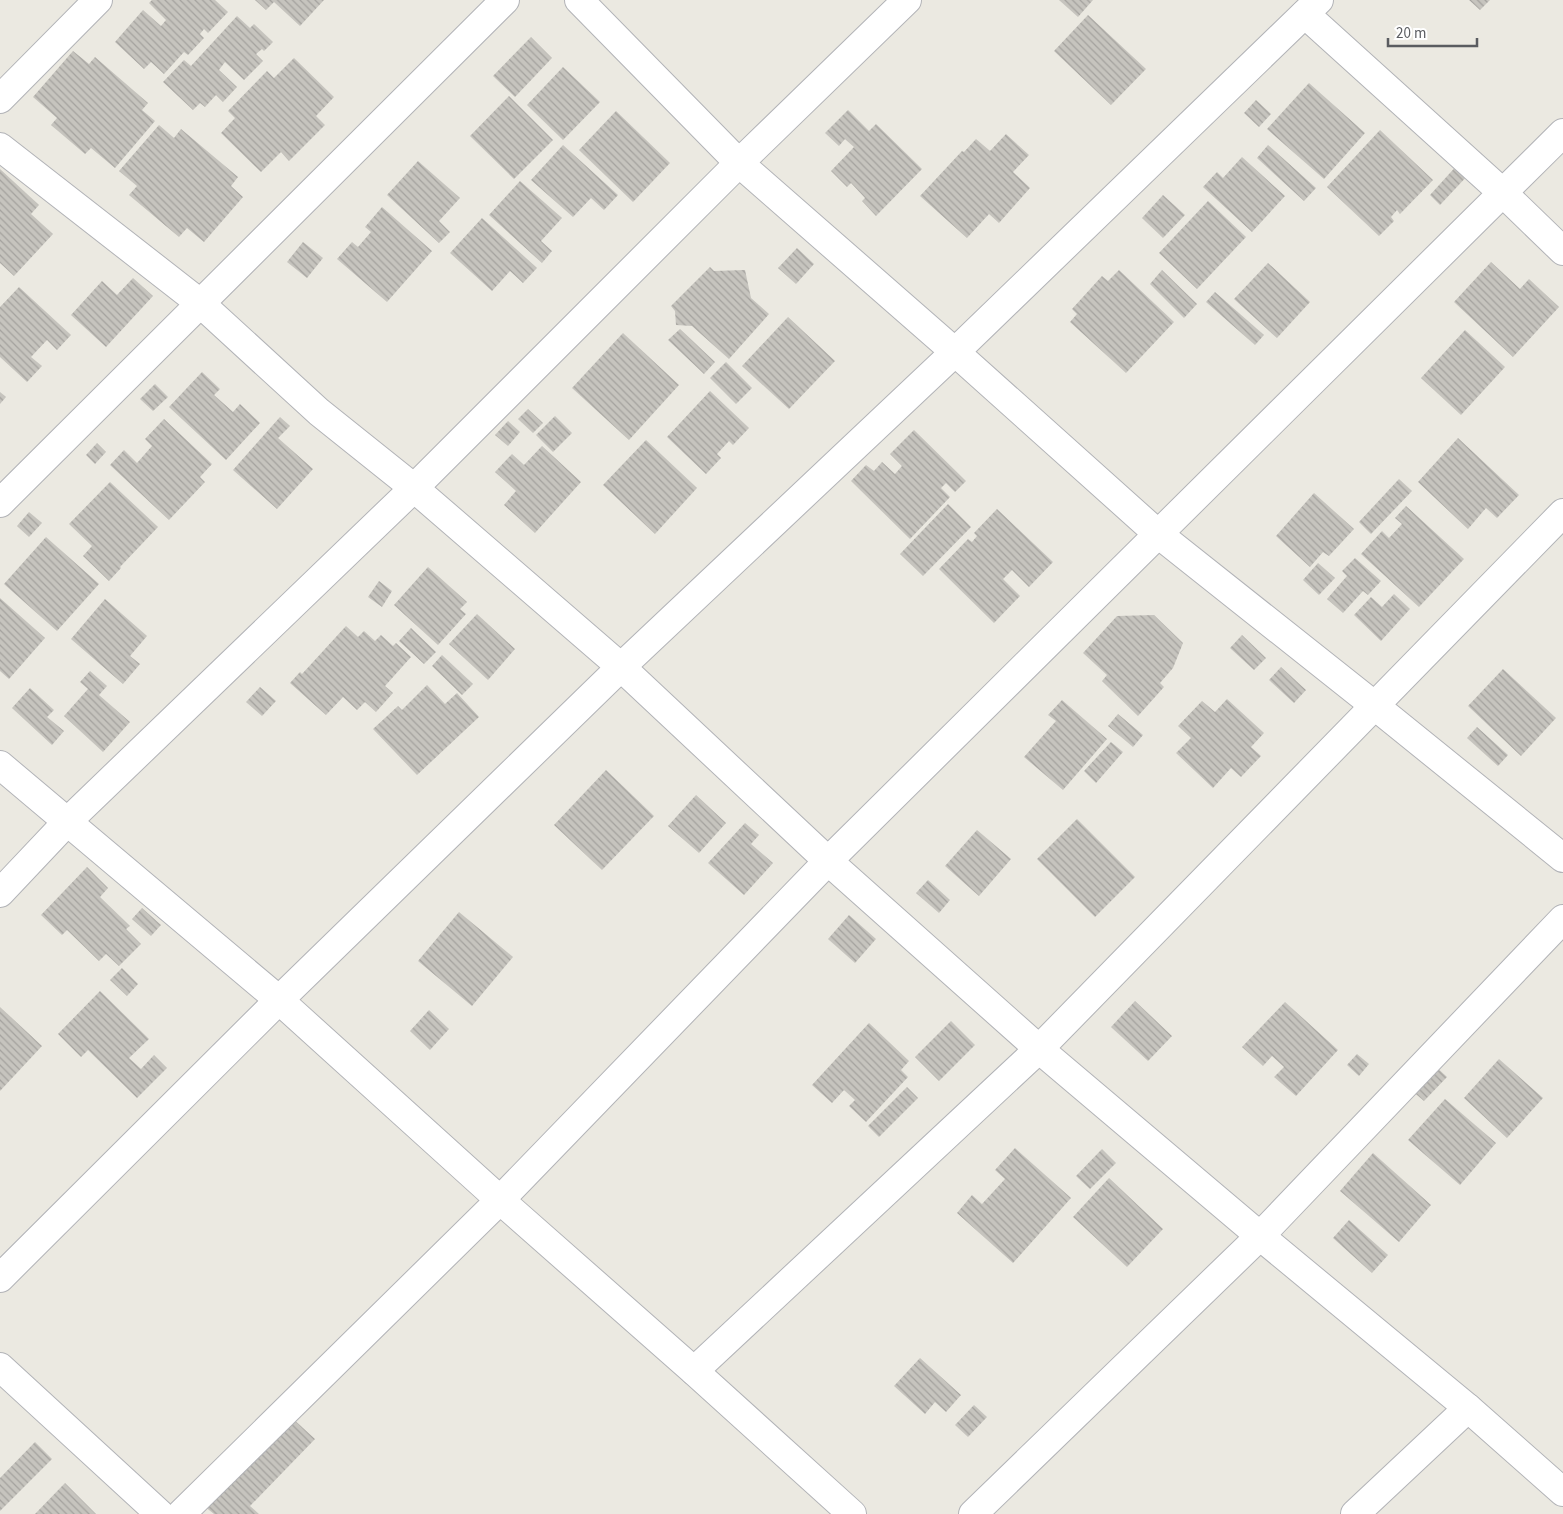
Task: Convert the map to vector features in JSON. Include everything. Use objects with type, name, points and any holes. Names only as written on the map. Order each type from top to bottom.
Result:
[{"type":"street","points":[[0,98],[98,0]]},
{"type":"street","points":[[0,503],[505,0]]},
{"type":"street","points":[[579,0],[739,163],[955,352],[1157,533],[1563,858]]},
{"type":"street","points":[[0,892],[68,822],[414,488],[739,163],[907,0]]},
{"type":"street","points":[[0,1278],[279,1000],[621,667],[955,352],[1312,7],[1563,251]]},
{"type":"street","points":[[181,1514],[500,1200],[828,861],[1157,533],[1563,133]]},
{"type":"street","points":[[0,147],[200,303],[319,412],[414,488],[621,667],[828,861],[1038,1049],[1468,1408],[1563,1492]]},
{"type":"street","points":[[694,1371],[1038,1049],[1563,514]]},
{"type":"street","points":[[0,764],[279,1000],[852,1514]]},
{"type":"street","points":[[973,1514],[1260,1236],[1563,919]]},
{"type":"street","points":[[0,1367],[160,1514]]},
{"type":"street","points":[[1355,1514],[1468,1408]]},
{"type":"building","points":[[152,0],[215,0],[228,12],[208,33],[204,29],[200,34],[204,38],[188,55],[184,52],[164,74],[151,62],[144,69],[115,42],[143,10],[161,26],[166,20],[149,3]]},
{"type":"building","points":[[255,0],[324,0],[300,26],[274,2],[266,10]]},
{"type":"building","points":[[1059,0],[1093,0],[1078,17]]},
{"type":"building","points":[[1469,0],[1490,0],[1480,10]]},
{"type":"building","points":[[1088,15],[1146,69],[1111,105],[1054,51]]},
{"type":"building","points":[[237,16],[250,28],[254,24],[273,42],[264,51],[262,49],[256,54],[263,61],[244,80],[225,62],[219,70],[237,87],[223,102],[216,95],[205,107],[200,103],[193,110],[163,82],[184,60],[191,66]]},
{"type":"building","points":[[531,37],[552,58],[515,97],[493,76]]},
{"type":"building","points":[[73,51],[89,64],[95,57],[148,103],[142,110],[155,121],[115,168],[91,148],[85,154],[51,125],[57,118],[33,97]]},
{"type":"building","points":[[294,58],[334,97],[316,116],[325,125],[289,161],[281,152],[261,172],[221,133],[235,118],[228,111],[267,71],[274,78]]},
{"type":"building","points":[[563,67],[600,102],[563,140],[527,105]]},
{"type":"building","points":[[1309,83],[1365,133],[1324,179],[1267,129]]},
{"type":"building","points":[[509,96],[553,140],[514,179],[470,136]]},
{"type":"building","points":[[1256,100],[1271,114],[1259,127],[1244,113]]},
{"type":"building","points":[[848,110],[869,131],[876,124],[922,169],[876,216],[862,201],[865,198],[851,183],[847,187],[831,171],[854,147],[845,139],[839,146],[825,133]]},
{"type":"building","points":[[616,111],[670,163],[633,202],[579,150]]},
{"type":"building","points":[[159,125],[174,138],[181,129],[238,177],[231,186],[243,197],[204,242],[187,228],[179,237],[129,195],[137,186],[119,171]]},
{"type":"building","points":[[1380,130],[1433,180],[1400,214],[1397,210],[1391,217],[1394,221],[1379,236],[1327,187]]},
{"type":"building","points":[[1006,134],[1029,155],[1013,172],[1030,188],[999,223],[989,214],[967,238],[920,196],[962,151],[964,152],[976,139],[990,151]]},
{"type":"building","points":[[563,145],[618,195],[604,210],[591,198],[573,217],[531,180]]},
{"type":"building","points":[[1268,145],[1316,188],[1304,201],[1257,158]]},
{"type":"building","points":[[1242,157],[1285,196],[1252,232],[1203,187],[1217,172],[1223,178]]},
{"type":"building","points":[[418,161],[460,198],[439,221],[450,232],[439,243],[387,195]]},
{"type":"building","points":[[1459,163],[1470,173],[1440,205],[1430,195]]},
{"type":"building","points":[[0,169],[39,205],[31,214],[53,234],[14,276],[0,263]]},
{"type":"building","points":[[520,181],[562,218],[541,241],[552,251],[542,263],[489,215]]},
{"type":"building","points":[[1163,195],[1185,215],[1163,238],[1142,218]]},
{"type":"building","points":[[1208,201],[1246,237],[1197,289],[1159,253]]},
{"type":"building","points":[[382,207],[432,251],[387,302],[337,259],[352,242],[358,247],[371,232],[365,227]]},
{"type":"building","points":[[482,218],[537,268],[523,283],[510,271],[492,291],[450,253]]},
{"type":"building","points":[[303,242],[323,258],[307,278],[287,262]]},
{"type":"building","points":[[797,248],[814,264],[796,284],[778,268]]},
{"type":"building","points":[[1491,262],[1520,289],[1529,279],[1559,307],[1513,357],[1454,302]]},
{"type":"building","points":[[1268,263],[1310,302],[1277,338],[1234,299]]},
{"type":"building","points":[[710,267],[714,271],[745,270],[751,298],[769,314],[729,359],[692,326],[676,325],[675,311],[671,306]]},
{"type":"building","points":[[1119,270],[1174,322],[1126,373],[1070,322],[1077,314],[1072,309],[1102,276],[1108,281]]},
{"type":"building","points":[[1162,270],[1197,304],[1184,318],[1150,284]]},
{"type":"building","points":[[133,278],[153,296],[106,347],[71,315],[102,281],[117,295]]},
{"type":"building","points":[[19,287],[71,335],[57,350],[47,340],[31,357],[42,366],[27,382],[0,357],[0,307]]},
{"type":"building","points":[[1215,292],[1264,335],[1255,345],[1206,302]]},
{"type":"building","points":[[788,317],[835,361],[789,409],[742,366]]},
{"type":"building","points":[[680,329],[715,362],[704,374],[668,340]]},
{"type":"building","points":[[1465,330],[1505,367],[1461,415],[1421,378]]},
{"type":"building","points":[[623,333],[679,385],[629,440],[572,388]]},
{"type":"building","points":[[726,362],[752,388],[736,404],[710,378]]},
{"type":"building","points":[[202,372],[220,389],[214,395],[233,412],[240,404],[260,423],[226,460],[169,407]]},
{"type":"building","points":[[155,384],[168,397],[153,411],[140,399]]},
{"type":"building","points":[[710,391],[749,428],[733,445],[729,441],[717,454],[721,458],[706,474],[667,437]]},
{"type":"building","points":[[0,392],[6,397],[0,404]]},
{"type":"building","points":[[528,409],[543,423],[533,433],[518,419]]},
{"type":"building","points":[[555,416],[572,433],[553,452],[536,435]]},
{"type":"building","points":[[280,417],[290,426],[278,438],[313,469],[277,509],[233,470]]},
{"type":"building","points":[[164,419],[212,464],[200,477],[205,482],[169,520],[110,465],[124,450],[137,463],[152,446],[145,439]]},
{"type":"building","points":[[508,421],[520,432],[508,446],[495,435]]},
{"type":"building","points":[[914,430],[966,481],[955,492],[946,483],[941,488],[950,497],[910,539],[851,481],[866,465],[874,471],[882,462],[895,474],[902,466],[890,454]]},
{"type":"building","points":[[1458,438],[1519,495],[1497,518],[1486,508],[1468,529],[1418,482]]},
{"type":"building","points":[[646,440],[697,488],[655,534],[603,485]]},
{"type":"building","points":[[97,443],[106,452],[95,464],[86,455]]},
{"type":"building","points":[[542,446],[581,482],[535,533],[504,505],[516,491],[495,472],[512,454],[524,465]]},
{"type":"building","points":[[1399,479],[1412,491],[1371,534],[1359,522]]},
{"type":"building","points":[[110,482],[158,527],[109,581],[83,556],[92,546],[69,524]]},
{"type":"building","points":[[1314,493],[1354,529],[1329,556],[1323,552],[1310,567],[1276,536]]},
{"type":"building","points":[[948,504],[971,527],[923,576],[900,554]]},
{"type":"building","points":[[1406,506],[1464,559],[1419,607],[1361,554],[1382,531],[1389,538],[1402,524],[1395,518]]},
{"type":"building","points":[[997,509],[1053,562],[1029,587],[1012,570],[1003,579],[1020,596],[994,623],[939,569],[968,539],[972,542],[977,536],[974,533]]},
{"type":"building","points":[[29,512],[42,523],[29,537],[17,526]]},
{"type":"building","points":[[46,537],[99,584],[57,631],[4,584]]},
{"type":"building","points":[[1355,558],[1381,581],[1368,595],[1363,591],[1343,613],[1327,599],[1347,576],[1342,571]]},
{"type":"building","points":[[1318,563],[1335,578],[1319,595],[1303,580]]},
{"type":"building","points":[[428,567],[467,602],[460,609],[466,614],[438,645],[394,605]]},
{"type":"building","points":[[379,581],[392,591],[382,607],[368,597]]},
{"type":"building","points":[[1394,594],[1410,609],[1381,641],[1354,615],[1371,597],[1382,607]]},
{"type":"building","points":[[0,598],[45,638],[9,679],[0,671]]},
{"type":"building","points":[[105,599],[147,636],[130,656],[140,664],[123,684],[71,639]]},
{"type":"building","points":[[477,614],[515,649],[488,680],[449,644]]},
{"type":"building","points":[[1154,615],[1183,643],[1173,668],[1160,683],[1164,687],[1138,716],[1102,681],[1107,675],[1083,653],[1117,616]]},
{"type":"building","points":[[346,626],[358,637],[364,631],[375,641],[381,635],[393,646],[396,643],[411,657],[385,686],[393,693],[376,712],[365,702],[357,710],[343,697],[326,715],[290,683],[300,672],[302,674]]},
{"type":"building","points":[[411,628],[436,652],[424,664],[399,641]]},
{"type":"building","points":[[1242,635],[1266,658],[1254,670],[1230,648]]},
{"type":"building","points":[[442,655],[473,684],[462,695],[432,666]]},
{"type":"building","points":[[1281,667],[1306,690],[1294,703],[1269,680]]},
{"type":"building","points":[[1503,669],[1556,718],[1521,756],[1468,706]]},
{"type":"building","points":[[90,671],[107,686],[99,695],[130,722],[103,752],[64,716],[88,689],[80,682]]},
{"type":"building","points":[[427,685],[445,704],[457,693],[479,717],[417,775],[373,729],[398,706],[402,710]]},
{"type":"building","points":[[260,687],[276,701],[262,716],[246,702]]},
{"type":"building","points":[[30,688],[54,710],[47,717],[64,731],[52,745],[12,708]]},
{"type":"building","points":[[1227,699],[1264,733],[1251,747],[1261,756],[1241,777],[1231,768],[1213,788],[1176,753],[1191,738],[1178,726],[1202,701],[1215,712]]},
{"type":"building","points":[[1062,700],[1107,739],[1063,790],[1024,757],[1056,721],[1048,715]]},
{"type":"building","points":[[1118,714],[1143,735],[1133,747],[1108,726]]},
{"type":"building","points":[[1477,727],[1508,755],[1498,766],[1467,738]]},
{"type":"building","points":[[1111,742],[1123,752],[1096,783],[1084,771]]},
{"type":"building","points":[[606,770],[654,816],[602,870],[554,825]]},
{"type":"building","points":[[696,795],[726,823],[699,853],[668,826]]},
{"type":"building","points":[[1077,819],[1135,877],[1095,917],[1037,859]]},
{"type":"building","points":[[745,823],[759,835],[751,844],[773,863],[744,895],[708,863]]},
{"type":"building","points":[[977,830],[1011,859],[979,896],[945,866]]},
{"type":"building","points":[[87,867],[108,888],[100,897],[130,926],[126,929],[141,944],[119,966],[106,954],[99,961],[67,930],[62,935],[41,915]]},
{"type":"building","points":[[928,880],[950,900],[939,913],[916,893]]},
{"type":"building","points":[[142,908],[161,925],[151,936],[132,919]]},
{"type":"building","points":[[459,912],[513,957],[472,1006],[418,961]]},
{"type":"building","points":[[849,915],[876,939],[855,963],[828,939]]},
{"type":"building","points":[[122,968],[138,984],[127,996],[110,980]]},
{"type":"building","points":[[100,991],[149,1039],[129,1058],[141,1069],[154,1055],[167,1068],[137,1098],[88,1050],[81,1057],[58,1034]]},
{"type":"building","points":[[1135,1001],[1172,1036],[1148,1061],[1111,1027]]},
{"type":"building","points":[[1285,1002],[1338,1050],[1296,1096],[1274,1077],[1284,1067],[1272,1056],[1263,1066],[1242,1047]]},
{"type":"building","points":[[0,1007],[42,1046],[0,1091]]},
{"type":"building","points":[[429,1010],[449,1029],[430,1050],[410,1031]]},
{"type":"building","points":[[951,1021],[975,1045],[939,1081],[915,1057]]},
{"type":"building","points":[[869,1023],[909,1061],[901,1070],[908,1077],[866,1122],[849,1106],[855,1100],[844,1090],[832,1103],[812,1085]]},
{"type":"building","points":[[1357,1054],[1369,1064],[1359,1076],[1347,1065]]},
{"type":"building","points":[[1499,1059],[1543,1098],[1507,1138],[1464,1098]]},
{"type":"building","points":[[1433,1064],[1447,1077],[1424,1101],[1410,1089]]},
{"type":"building","points":[[907,1087],[918,1098],[879,1137],[868,1126]]},
{"type":"building","points":[[1445,1099],[1496,1143],[1460,1185],[1408,1140]]},
{"type":"building","points":[[1015,1148],[1071,1198],[1013,1263],[957,1213],[972,1195],[982,1204],[1005,1179],[995,1170]]},
{"type":"building","points":[[1102,1149],[1116,1163],[1090,1189],[1076,1176]]},
{"type":"building","points":[[1373,1153],[1431,1205],[1399,1242],[1340,1191]]},
{"type":"building","points":[[1109,1178],[1163,1229],[1127,1267],[1073,1217]]},
{"type":"building","points":[[1349,1220],[1388,1255],[1372,1273],[1333,1238]]},
{"type":"building","points":[[920,1358],[961,1395],[946,1412],[935,1402],[925,1414],[894,1386]]},
{"type":"building","points":[[974,1405],[987,1417],[968,1437],[955,1425]]},
{"type":"building","points":[[291,1417],[315,1439],[250,1506],[259,1514],[214,1514],[204,1506]]},
{"type":"building","points":[[35,1442],[52,1459],[0,1511],[0,1478]]},
{"type":"building","points":[[65,1483],[96,1514],[35,1514]]}]
